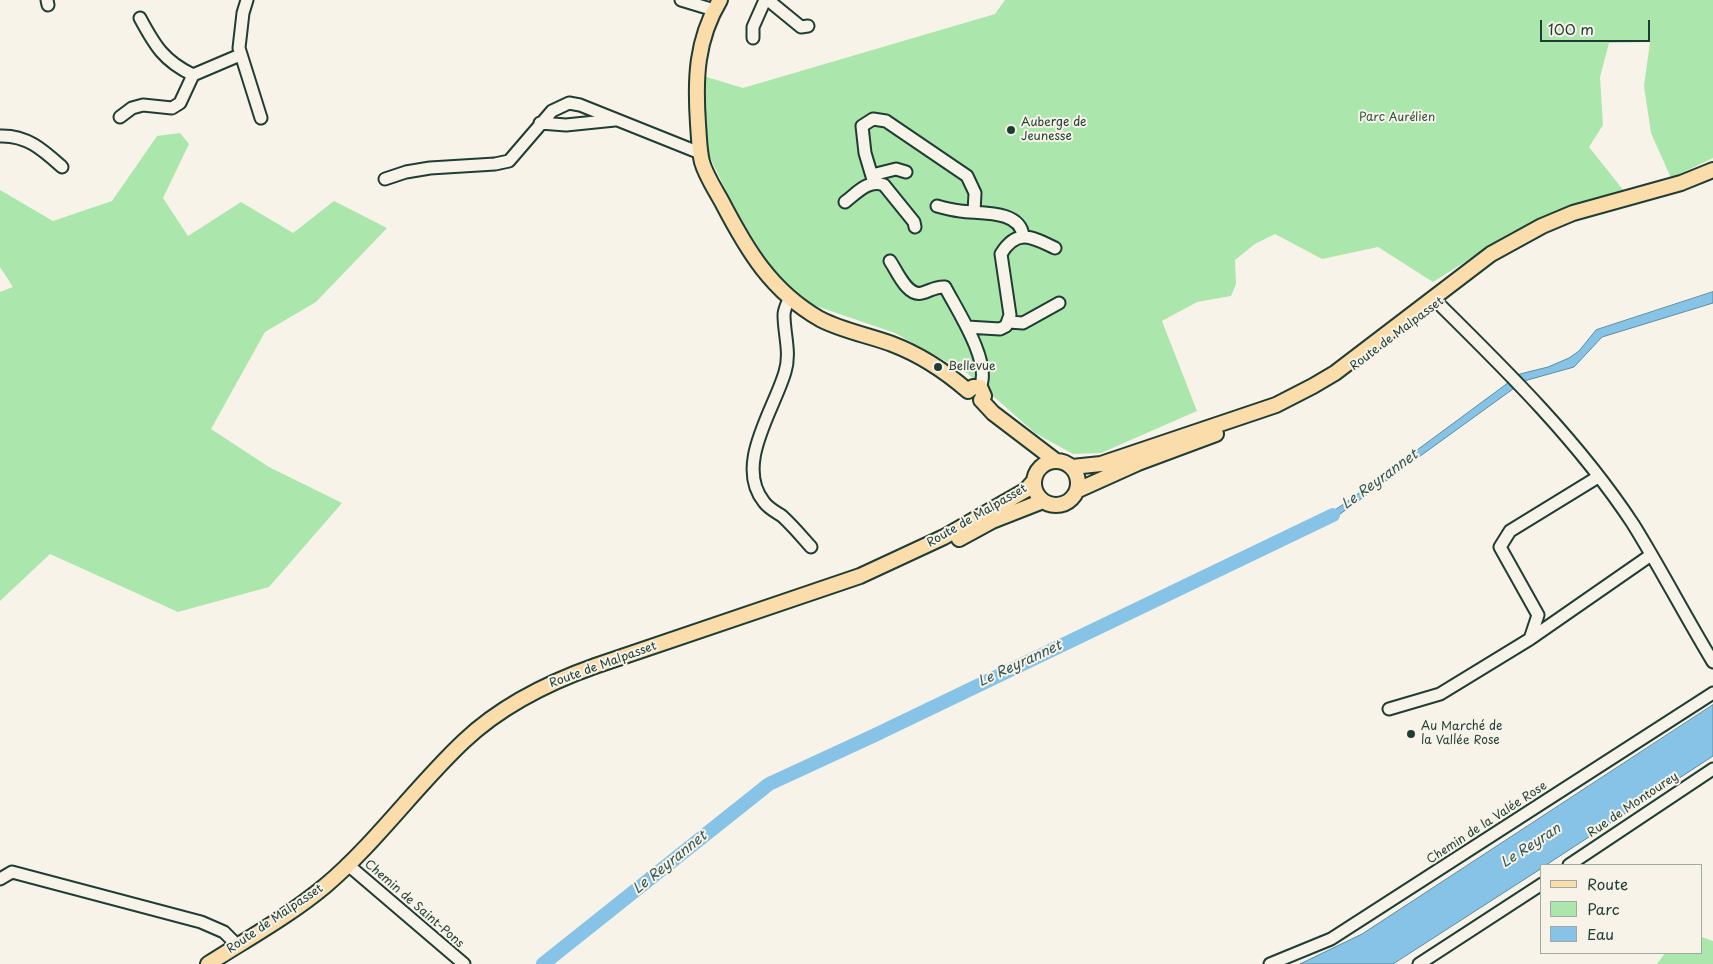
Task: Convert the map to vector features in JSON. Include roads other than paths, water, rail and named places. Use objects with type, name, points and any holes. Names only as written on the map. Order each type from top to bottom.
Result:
[{"type":"main road","points":[[717,5],[700,44],[696,68],[700,153],[705,172],[751,256],[768,277],[790,297],[820,318],[892,344],[927,361],[977,393],[993,413],[1056,461]]},
{"type":"main road","name":"Route de Malpasset","points":[[1078,490],[1138,463],[1280,410],[1318,392],[1489,264],[1514,248],[1574,220],[1640,198],[1713,170]]},
{"type":"main road","name":"Route de Malpasset","points":[[1072,467],[1101,464],[1290,399],[1335,373],[1470,269],[1520,236],[1573,213],[1640,198],[1713,177]]},
{"type":"main road","points":[[1021,434],[1034,458],[1035,489],[1044,501],[1058,506],[1066,504],[1078,490],[1077,475],[1072,467],[1064,462],[1047,463],[1035,478]]},
{"type":"main road","name":"Route de Malpasset","points":[[224,964],[298,917],[327,895],[464,741],[493,717],[529,694],[590,668],[860,576],[944,537],[1026,490],[1035,478]]},
{"type":"main road","name":"Route de Malpasset","points":[[208,964],[325,886],[350,867],[469,747],[497,722],[533,700],[566,684],[865,582],[948,544],[992,521],[1044,501]]},
{"type":"street","points":[[248,0],[243,14],[239,48],[261,118]]},
{"type":"street","points":[[681,0],[717,5]]},
{"type":"street","points":[[753,38],[753,26],[767,0],[801,27],[808,26]]},
{"type":"street","points":[[140,18],[154,46],[178,67],[193,75]]},
{"type":"street","points":[[120,117],[132,108],[143,105],[172,108],[180,103],[193,75],[240,55]]},
{"type":"street","points":[[385,179],[406,172],[430,168],[509,161],[540,123],[560,105],[569,103],[580,105],[700,153]]},
{"type":"street","points":[[915,227],[914,222],[884,186],[873,179],[865,153],[862,126],[873,119],[886,121],[966,176],[975,193],[974,212]]},
{"type":"street","points":[[540,123],[566,125],[616,120]]},
{"type":"street","points":[[0,136],[11,135],[26,140],[62,167]]},
{"type":"street","points":[[845,202],[873,179],[896,170],[906,172]]},
{"type":"street","points":[[937,206],[992,213],[1012,220],[1022,231],[1023,236]]},
{"type":"street","points":[[1009,322],[1010,315],[1001,254],[1015,240],[1023,236],[1032,237],[1055,248]]},
{"type":"street","points":[[890,261],[905,285],[914,293],[919,294],[939,286],[945,287],[967,327],[983,369],[983,381],[977,393]]},
{"type":"street","points":[[790,297],[784,313],[788,340],[786,371],[763,428],[754,456],[752,474],[756,491],[765,504],[787,521],[811,547]]},
{"type":"street","points":[[967,327],[1000,329],[1009,322],[1024,323],[1059,303]]},
{"type":"street","points":[[1438,303],[1524,388],[1598,477],[1633,524],[1713,662]]},
{"type":"street","points":[[1530,639],[1538,616],[1500,547],[1510,531],[1598,477]]},
{"type":"street","points":[[1389,709],[1440,694],[1530,639],[1651,556]]},
{"type":"street","name":"Chemin de la Valée Rose","points":[[1270,964],[1332,939],[1713,692]]},
{"type":"street","name":"Rue de Montourey","points":[[1570,864],[1713,769]]},
{"type":"street","name":"Chemin de Saint-Pons","points":[[350,867],[464,964]]},
{"type":"street","points":[[0,879],[12,872],[201,922],[224,932],[237,945]]},
{"type":"street","points":[[1419,964],[1540,885]]},
{"type":"water","name":"Le Reyrannet","points":[[1713,292],[1713,303],[1602,337],[1574,367],[1524,381],[1329,522],[1319,524],[1317,520],[1348,501],[1520,374],[1548,367],[1569,358],[1579,351],[1596,330]]},
{"type":"water","name":"Le Reyran","points":[[1713,705],[1713,756],[1548,864],[1540,864],[1540,869],[1393,964],[1300,964],[1362,934]]},
{"type":"waterway","name":"Le Reyrannet","points":[[543,964],[769,784],[1333,515]]},
{"type":"place","name":"Auberge de Jeunesse","points":[[1011,130]]},
{"type":"place","name":"Bellevue","points":[[938,367]]},
{"type":"place","name":"Au Marché de la Vallée Rose","points":[[1411,734]]},
{"type":"park label","name":"Parc Aurélien","points":[[1397,118]]}]
